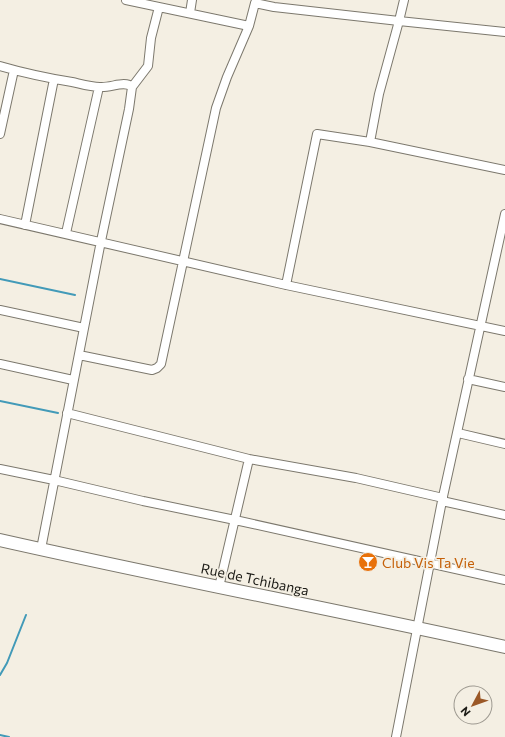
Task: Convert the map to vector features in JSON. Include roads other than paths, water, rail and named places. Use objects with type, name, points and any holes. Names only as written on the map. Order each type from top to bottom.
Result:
[{"type":"street","points":[[126,0],[249,26]]},
{"type":"street","points":[[190,14],[192,0]]},
{"type":"street","points":[[370,142],[379,94],[404,0]]},
{"type":"street","points":[[79,355],[152,370],[161,364],[216,108],[249,26],[256,2],[274,7],[399,22],[505,32]]},
{"type":"street","points":[[41,549],[101,241],[129,109],[132,86],[148,66],[151,38],[158,7]]},
{"type":"street","points":[[0,66],[54,79],[99,87],[111,87],[125,83],[132,86]]},
{"type":"street","points":[[0,134],[14,70]]},
{"type":"street","points":[[24,225],[54,79]]},
{"type":"street","points":[[66,233],[99,87]]},
{"type":"street","points":[[286,284],[317,134],[370,142],[505,170]]},
{"type":"street","points":[[396,737],[468,379],[505,214]]},
{"type":"street","points":[[0,219],[286,284],[505,331]]},
{"type":"street","points":[[0,310],[84,328]]},
{"type":"street","points":[[0,364],[74,380]]},
{"type":"street","points":[[468,379],[505,387]]},
{"type":"street","points":[[67,413],[249,459],[356,478],[505,515]]},
{"type":"street","points":[[458,433],[505,444]]},
{"type":"street","points":[[219,587],[249,459]]},
{"type":"street","points":[[0,469],[54,480],[143,502],[235,520],[505,580]]},
{"type":"street","name":"Rue de Tchibanga","points":[[0,540],[505,647]]},
{"type":"waterway","points":[[0,279],[75,295]]},
{"type":"waterway","points":[[0,401],[58,413]]},
{"type":"waterway","points":[[0,675],[7,663],[26,615]]},
{"type":"waterway","points":[[0,735],[9,737]]},
{"type":"place","name":"Club Vis Ta Vie","points":[[368,562]]}]
